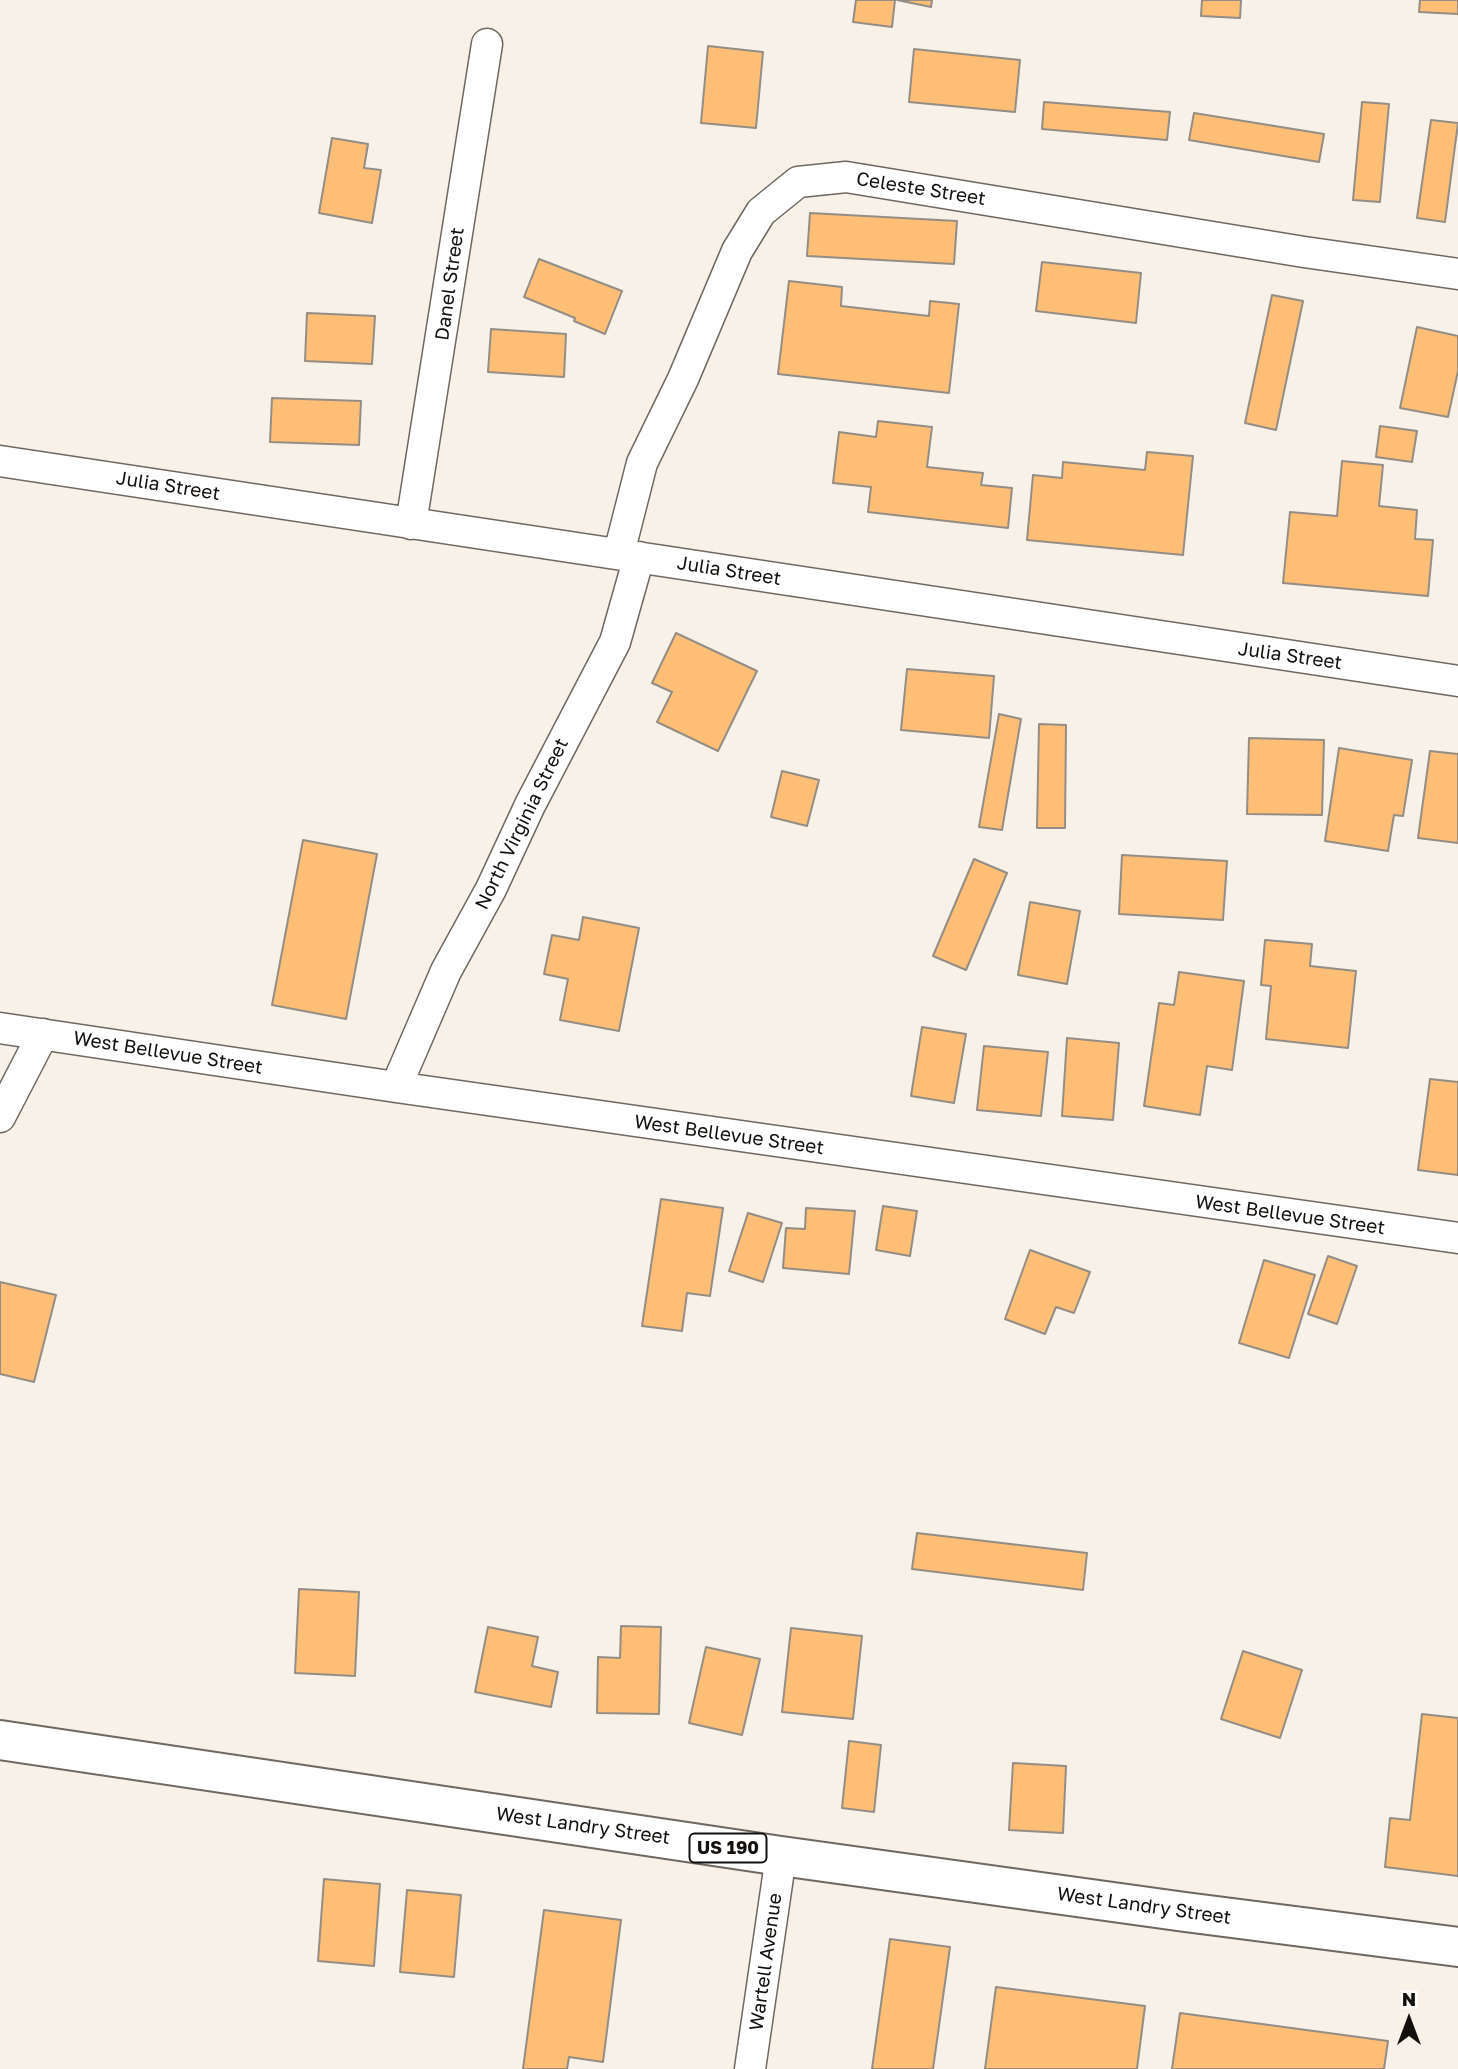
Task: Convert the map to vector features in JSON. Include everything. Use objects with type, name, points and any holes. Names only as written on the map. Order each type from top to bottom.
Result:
[{"type":"highway","name":"West Landry Street","points":[[0,1741],[781,1856],[1458,1947]]},
{"type":"street","name":"Danel Street","points":[[411,524],[487,44]]},
{"type":"street","name":"Celeste Street","points":[[629,555],[642,463],[683,379],[737,251],[761,212],[798,182],[846,177],[1304,252],[1458,274]]},
{"type":"street","name":"Julia Street","points":[[0,461],[1458,681]]},
{"type":"street","name":"North Virginia Street","points":[[396,1087],[446,971],[491,889],[530,805],[615,642],[629,555]]},
{"type":"street","name":"West Bellevue Street","points":[[0,1028],[1458,1238]]},
{"type":"street","points":[[0,1117],[43,1034]]},
{"type":"street","name":"Wartell Avenue","points":[[750,2069],[781,1856]]},
{"type":"building","points":[[856,0],[895,0],[892,27],[853,22]]},
{"type":"building","points":[[897,0],[932,0],[931,7]]},
{"type":"building","points":[[1202,0],[1241,0],[1240,18],[1201,16]]},
{"type":"building","points":[[1420,0],[1458,0],[1458,14],[1419,12]]},
{"type":"building","points":[[708,46],[763,52],[756,128],[701,123]]},
{"type":"building","points":[[914,49],[1020,60],[1015,112],[909,102]]},
{"type":"building","points":[[1044,102],[1170,112],[1167,140],[1042,129]]},
{"type":"building","points":[[1362,102],[1389,104],[1380,202],[1353,200]]},
{"type":"building","points":[[1194,113],[1324,134],[1319,162],[1189,140]]},
{"type":"building","points":[[1431,120],[1458,123],[1445,222],[1417,218]]},
{"type":"building","points":[[332,138],[368,144],[364,168],[381,170],[372,223],[319,213]]},
{"type":"building","points":[[810,213],[957,221],[954,264],[807,256]]},
{"type":"building","points":[[539,259],[622,291],[605,334],[524,297]]},
{"type":"building","points":[[1042,262],[1141,273],[1136,323],[1036,311]]},
{"type":"building","points":[[789,281],[842,287],[841,306],[929,316],[930,301],[959,304],[949,393],[778,374]]},
{"type":"building","points":[[1272,295],[1303,301],[1276,430],[1245,423]]},
{"type":"building","points":[[307,313],[375,316],[372,364],[305,361]]},
{"type":"building","points":[[1417,327],[1458,336],[1458,371],[1448,417],[1400,408]]},
{"type":"building","points":[[491,329],[566,334],[564,377],[488,372]]},
{"type":"building","points":[[272,398],[361,401],[359,445],[270,442]]},
{"type":"building","points":[[878,421],[932,427],[927,467],[983,473],[981,485],[1012,488],[1008,528],[868,512],[871,487],[833,483],[839,432],[876,437]]},
{"type":"building","points":[[1380,426],[1417,431],[1412,462],[1376,457]]},
{"type":"building","points":[[1147,452],[1193,456],[1183,555],[1027,540],[1033,475],[1062,478],[1063,462],[1145,470]]},
{"type":"building","points":[[1342,461],[1383,465],[1379,506],[1417,510],[1415,539],[1433,540],[1428,596],[1283,583],[1290,512],[1337,516]]},
{"type":"building","points":[[676,633],[757,671],[718,751],[657,722],[672,692],[652,683]]},
{"type":"building","points":[[907,669],[994,676],[989,738],[901,730]]},
{"type":"building","points":[[999,714],[1021,719],[1002,830],[979,827]]},
{"type":"building","points":[[1039,724],[1066,725],[1065,828],[1037,828]]},
{"type":"building","points":[[1249,738],[1324,740],[1322,815],[1247,814]]},
{"type":"building","points":[[1339,748],[1412,760],[1403,816],[1394,815],[1388,851],[1325,841]]},
{"type":"building","points":[[1430,751],[1458,754],[1458,843],[1418,838]]},
{"type":"building","points":[[782,771],[819,780],[807,826],[771,817]]},
{"type":"building","points":[[303,840],[377,854],[346,1019],[272,1005]]},
{"type":"building","points":[[1122,855],[1227,861],[1223,920],[1119,914]]},
{"type":"building","points":[[974,859],[1007,873],[966,970],[933,956]]},
{"type":"building","points":[[1030,902],[1080,911],[1067,984],[1018,975]]},
{"type":"building","points":[[583,917],[639,928],[619,1031],[560,1020],[568,979],[544,974],[552,935],[579,940]]},
{"type":"building","points":[[1265,940],[1312,944],[1310,966],[1356,971],[1348,1048],[1266,1039],[1271,986],[1261,985]]},
{"type":"building","points":[[1179,972],[1244,981],[1232,1070],[1207,1066],[1200,1115],[1144,1106],[1159,1003],[1174,1005]]},
{"type":"building","points":[[922,1027],[966,1034],[954,1103],[911,1096]]},
{"type":"building","points":[[1067,1038],[1119,1043],[1113,1120],[1062,1116]]},
{"type":"building","points":[[984,1046],[1048,1052],[1041,1116],[977,1110]]},
{"type":"building","points":[[1430,1079],[1458,1082],[1458,1175],[1418,1170]]},
{"type":"building","points":[[661,1199],[723,1208],[710,1296],[687,1293],[682,1331],[642,1326]]},
{"type":"building","points":[[883,1206],[917,1211],[910,1256],[876,1250]]},
{"type":"building","points":[[806,1208],[855,1211],[849,1274],[783,1268],[786,1228],[805,1229]]},
{"type":"building","points":[[748,1213],[782,1223],[763,1282],[729,1271]]},
{"type":"building","points":[[1030,1250],[1090,1272],[1074,1313],[1056,1307],[1045,1334],[1005,1319]]},
{"type":"building","points":[[1328,1256],[1357,1266],[1337,1324],[1308,1314]]},
{"type":"building","points":[[1264,1260],[1315,1275],[1289,1358],[1239,1343]]},
{"type":"building","points":[[0,1282],[56,1295],[34,1382],[0,1374]]},
{"type":"building","points":[[917,1533],[1087,1553],[1083,1590],[912,1569]]},
{"type":"building","points":[[299,1589],[359,1592],[355,1676],[295,1673]]},
{"type":"building","points":[[621,1626],[661,1627],[659,1714],[597,1713],[598,1657],[620,1658]]},
{"type":"building","points":[[488,1627],[538,1637],[532,1666],[558,1672],[551,1707],[475,1692]]},
{"type":"building","points":[[791,1628],[862,1636],[853,1719],[782,1712]]},
{"type":"building","points":[[706,1647],[760,1659],[742,1735],[689,1723]]},
{"type":"building","points":[[1243,1651],[1302,1670],[1280,1738],[1221,1719]]},
{"type":"building","points":[[1422,1714],[1458,1718],[1458,1876],[1385,1867],[1390,1818],[1410,1820]]},
{"type":"building","points":[[849,1741],[881,1745],[874,1812],[842,1808]]},
{"type":"building","points":[[1013,1763],[1066,1766],[1063,1833],[1009,1830]]},
{"type":"building","points":[[324,1879],[380,1884],[374,1966],[318,1961]]},
{"type":"building","points":[[407,1890],[461,1895],[454,1977],[400,1972]]},
{"type":"building","points":[[544,1910],[621,1920],[603,2062],[569,2057],[567,2069],[523,2069]]},
{"type":"building","points":[[890,1939],[950,1947],[933,2069],[872,2069]]},
{"type":"building","points":[[996,1987],[1145,2006],[1137,2069],[985,2069]]},
{"type":"building","points":[[1180,2013],[1388,2041],[1384,2069],[1172,2069]]}]
